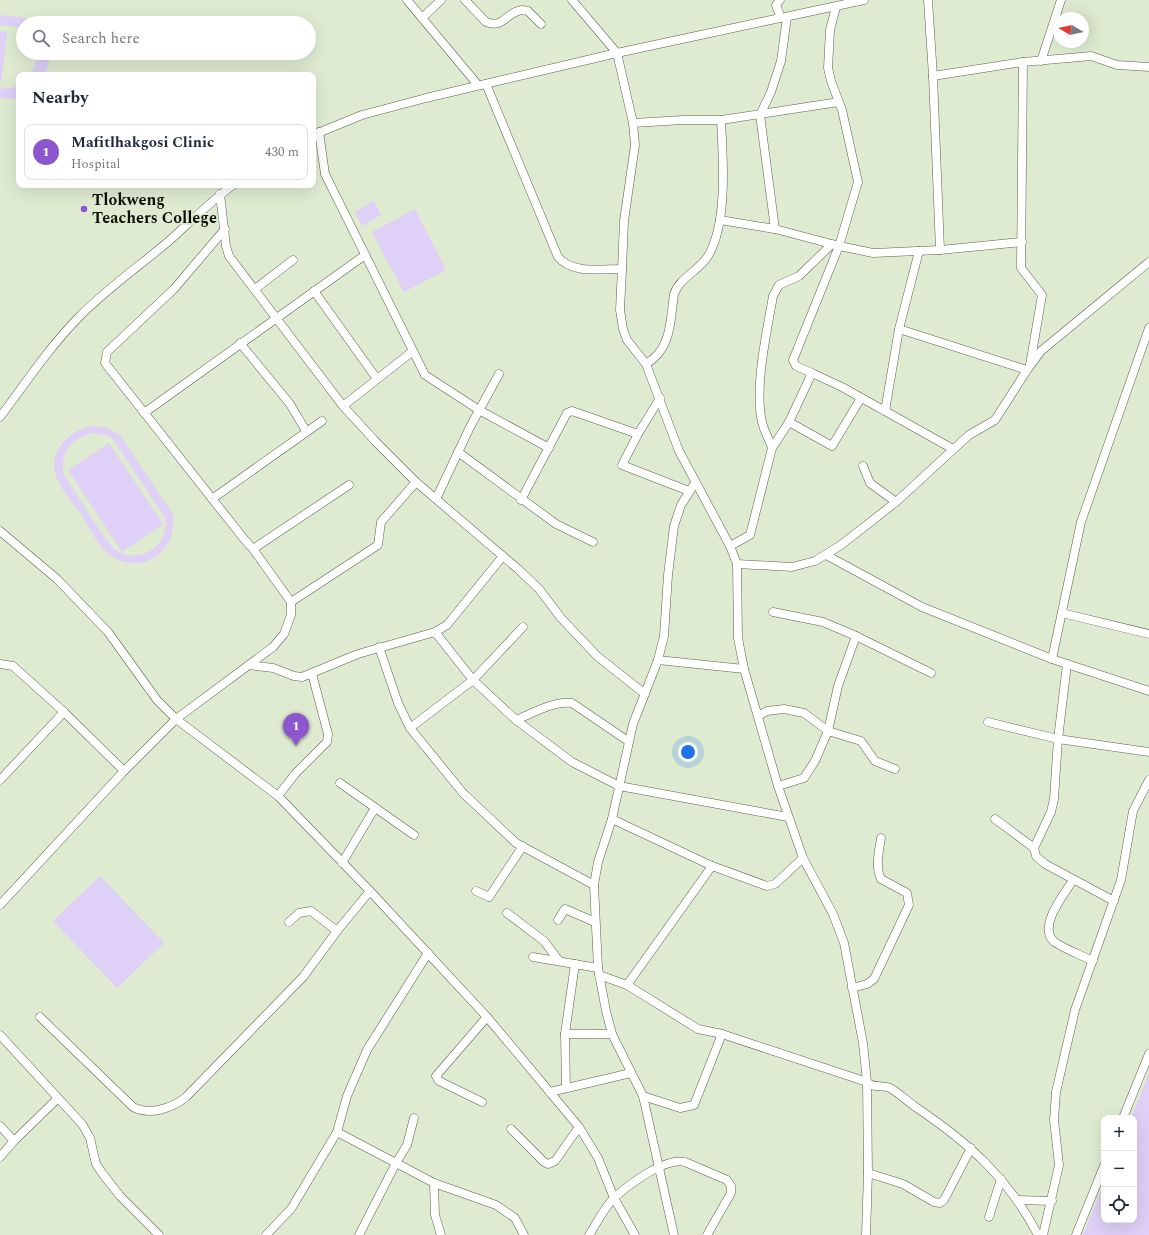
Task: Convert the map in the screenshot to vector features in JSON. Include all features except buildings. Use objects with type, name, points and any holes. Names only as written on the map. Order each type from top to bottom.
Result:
[{"type":"street","points":[[407,0],[482,85],[558,257],[563,263],[578,268],[622,269]]},
{"type":"street","points":[[422,18],[442,0]]},
{"type":"street","points":[[465,0],[486,22],[499,23],[522,10],[528,11],[541,24]]},
{"type":"street","points":[[572,0],[617,53],[633,123],[635,145],[624,220],[620,310],[623,329],[627,340],[646,364],[679,451],[730,546],[737,564],[738,638],[744,669],[778,786],[802,858],[838,926],[857,986],[867,1082],[868,1173],[866,1235]]},
{"type":"street","points":[[775,229],[760,115],[772,92],[777,75],[784,17],[776,5],[780,0]]},
{"type":"street","points":[[549,448],[479,410],[425,375],[325,174],[316,134],[362,114],[617,53],[864,0]]},
{"type":"street","points":[[928,0],[933,76],[940,250]]},
{"type":"street","points":[[1041,61],[1061,0]]},
{"type":"street","points":[[836,7],[830,30],[827,61],[831,81],[842,110],[858,182],[793,360],[796,366],[861,398],[953,449]]},
{"type":"street","points":[[933,76],[1023,62],[1091,56],[1117,65],[1149,67]]},
{"type":"street","points":[[1023,62],[1022,268],[1042,295],[1029,368]]},
{"type":"street","points":[[633,123],[683,120],[721,120],[839,102]]},
{"type":"street","points":[[646,364],[654,360],[665,346],[676,288],[707,257],[712,249],[720,220],[724,159],[721,120]]},
{"type":"street","points":[[0,417],[48,352],[77,319],[117,281],[168,242],[220,194],[229,188]]},
{"type":"street","points":[[220,194],[226,246],[229,256],[343,406],[416,482],[503,556],[539,589],[561,618],[597,656],[645,694]]},
{"type":"street","points":[[720,220],[775,229],[873,253],[940,250],[1022,242]]},
{"type":"street","points":[[0,905],[124,771],[176,719],[273,647],[284,634],[291,615],[290,602],[253,549],[106,366],[105,355],[174,289],[225,229]]},
{"type":"street","points":[[772,448],[762,421],[761,371],[773,296],[779,285],[799,276],[836,245]]},
{"type":"street","points":[[884,411],[899,329],[919,251]]},
{"type":"street","points":[[144,413],[276,317],[365,255]]},
{"type":"street","points":[[255,289],[293,260]]},
{"type":"street","points":[[737,564],[792,567],[815,561],[826,555],[896,502],[972,433],[995,420],[1042,351],[1149,262]]},
{"type":"street","points":[[314,291],[377,379]]},
{"type":"street","points":[[1052,659],[1081,522],[1147,340],[1149,328]]},
{"type":"street","points":[[899,329],[1029,368]]},
{"type":"street","points":[[240,344],[290,404],[306,432]]},
{"type":"street","points":[[343,406],[413,351]]},
{"type":"street","points":[[730,546],[750,535],[772,448],[789,422],[812,373]]},
{"type":"street","points":[[436,499],[479,410],[499,374]]},
{"type":"street","points":[[660,398],[622,462],[623,466],[689,491]]},
{"type":"street","points":[[789,422],[832,446],[861,398]]},
{"type":"street","points":[[521,500],[567,413],[572,411],[638,434]]},
{"type":"street","points":[[212,499],[289,446],[322,421]]},
{"type":"street","points":[[458,452],[521,500],[556,524],[593,542]]},
{"type":"street","points":[[863,466],[870,483],[896,502]]},
{"type":"street","points":[[290,602],[378,545],[381,522],[416,482]]},
{"type":"street","points":[[674,1235],[643,1096],[612,1034],[606,1012],[599,972],[594,885],[598,862],[612,819],[628,741],[633,724],[658,660],[664,636],[668,575],[674,526],[681,505],[695,483]]},
{"type":"street","points":[[253,549],[349,485]]},
{"type":"street","points":[[0,531],[57,579],[108,632],[157,700],[176,719],[278,796],[370,891],[487,1017],[579,1127],[598,1158],[614,1198],[635,1235]]},
{"type":"street","points":[[826,555],[922,607],[1052,659],[1149,690]]},
{"type":"street","points":[[249,665],[273,668],[294,676],[302,677],[379,647],[435,632],[446,624],[503,556]]},
{"type":"street","points":[[773,612],[823,622],[931,672]]},
{"type":"street","points":[[1062,613],[1149,634]]},
{"type":"street","points":[[410,728],[473,680],[523,627]]},
{"type":"street","points":[[435,632],[473,680],[516,720],[572,762],[619,786],[788,817]]},
{"type":"street","points":[[778,786],[804,778],[815,762],[828,731],[838,686],[856,636]]},
{"type":"street","points":[[379,647],[398,703],[410,728],[463,793],[516,843],[594,885]]},
{"type":"street","points":[[658,660],[744,669]]},
{"type":"street","points":[[0,664],[13,666],[64,712],[124,771]]},
{"type":"street","points":[[1067,664],[1058,739],[1054,799],[1051,812],[1033,852],[1038,858],[1073,880],[1114,901]]},
{"type":"street","points":[[278,796],[295,774],[327,742],[328,734],[312,674]]},
{"type":"street","points":[[516,720],[551,706],[565,702],[572,703],[628,741]]},
{"type":"street","points":[[758,716],[767,711],[794,710],[804,713],[828,731],[861,741],[875,762],[895,769]]},
{"type":"street","points":[[0,780],[64,712]]},
{"type":"street","points":[[988,722],[1058,739],[1149,752]]},
{"type":"street","points":[[1043,1235],[1052,1201],[1059,1164],[1054,1120],[1056,1092],[1075,1010],[1122,875],[1134,811],[1149,780]]},
{"type":"street","points":[[340,783],[414,835]]},
{"type":"street","points":[[342,863],[375,808]]},
{"type":"street","points":[[612,819],[712,866],[757,883],[771,886],[802,858]]},
{"type":"street","points":[[995,819],[1034,848]]},
{"type":"street","points":[[857,986],[874,979],[909,902],[907,893],[881,879],[879,876],[877,869],[881,838]]},
{"type":"street","points":[[476,891],[489,897],[523,846]]},
{"type":"street","points":[[627,985],[712,866]]},
{"type":"street","points":[[1073,880],[1050,917],[1049,930],[1054,942],[1093,960]]},
{"type":"street","points":[[40,1017],[133,1107],[147,1111],[177,1104],[186,1098],[303,977],[337,931],[370,891]]},
{"type":"street","points":[[558,920],[566,909],[595,922]]},
{"type":"street","points":[[289,922],[299,912],[311,911],[337,931]]},
{"type":"street","points":[[507,913],[544,941],[560,961]]},
{"type":"street","points":[[266,1235],[291,1208],[337,1132],[347,1096],[367,1050],[428,953]]},
{"type":"street","points":[[533,957],[575,964],[599,972],[627,985],[698,1029],[722,1034],[867,1082],[874,1087],[890,1088],[943,1125],[971,1148],[1019,1200],[1038,1235]]},
{"type":"street","points":[[566,1088],[565,1034],[575,964]]},
{"type":"street","points":[[482,1102],[439,1081],[436,1076],[487,1017]]},
{"type":"street","points":[[565,1034],[612,1034]]},
{"type":"street","points":[[643,1096],[680,1108],[694,1105],[722,1034]]},
{"type":"street","points":[[0,1035],[82,1124],[90,1138],[96,1164],[102,1173],[120,1196],[159,1235]]},
{"type":"street","points":[[1124,1115],[1149,1054]]},
{"type":"street","points":[[550,1092],[632,1073]]},
{"type":"street","points":[[0,1157],[14,1141],[58,1098]]},
{"type":"street","points":[[359,1235],[396,1163],[407,1145],[414,1118]]},
{"type":"street","points":[[0,1126],[14,1141]]},
{"type":"street","points":[[511,1129],[544,1162],[548,1164],[555,1162],[579,1127]]},
{"type":"street","points":[[337,1132],[434,1183],[496,1205],[515,1218],[524,1235]]},
{"type":"street","points":[[868,1173],[903,1184],[934,1202],[940,1203],[944,1200],[971,1148]]},
{"type":"street","points":[[589,1235],[614,1198],[658,1166],[681,1161],[729,1183],[731,1193],[707,1235]]},
{"type":"street","points":[[1076,1235],[1101,1173]]},
{"type":"street","points":[[989,1217],[1001,1179]]},
{"type":"street","points":[[434,1183],[435,1215],[441,1235]]},
{"type":"street","points":[[1019,1200],[1052,1201]]},
{"type":"shaded area","points":[[0,15],[16,17],[16,27],[0,25]]},
{"type":"shaded area","points":[[0,31],[7,32],[1,82],[0,82]]},
{"type":"shaded area","points":[[36,60],[49,60],[46,72],[32,72],[35,67]]},
{"type":"shaded area","points":[[16,86],[16,99],[0,98],[0,88],[8,89]]},
{"type":"shaded area","points":[[374,201],[381,215],[362,226],[355,212]]},
{"type":"shaded area","points":[[415,209],[446,270],[404,292],[372,232]]},
{"type":"shaded area","points":[[93,426],[108,428],[120,435],[173,514],[173,528],[169,540],[163,551],[154,558],[143,562],[132,563],[119,560],[107,553],[59,484],[54,469],[57,452],[68,437],[84,428]],"holes":[[[93,433],[106,435],[113,439],[165,518],[165,530],[160,542],[150,551],[141,555],[126,555],[117,551],[112,546],[98,528],[64,475],[63,460],[65,454],[73,443],[79,438]]]},
{"type":"shaded area","points":[[109,443],[163,524],[122,552],[68,470]]},
{"type":"shaded area","points":[[100,876],[164,943],[117,988],[53,921]]},
{"type":"shaded area","points":[[1149,1073],[1149,1235],[1083,1235],[1101,1190],[1101,1223],[1137,1223],[1137,1115],[1132,1115]]},
{"type":"place","name":"Tlokweng Teachers College","points":[[84,209]]},
{"type":"place","name":"Mafitlhakgosi Clinic","points":[[296,746]]}]
